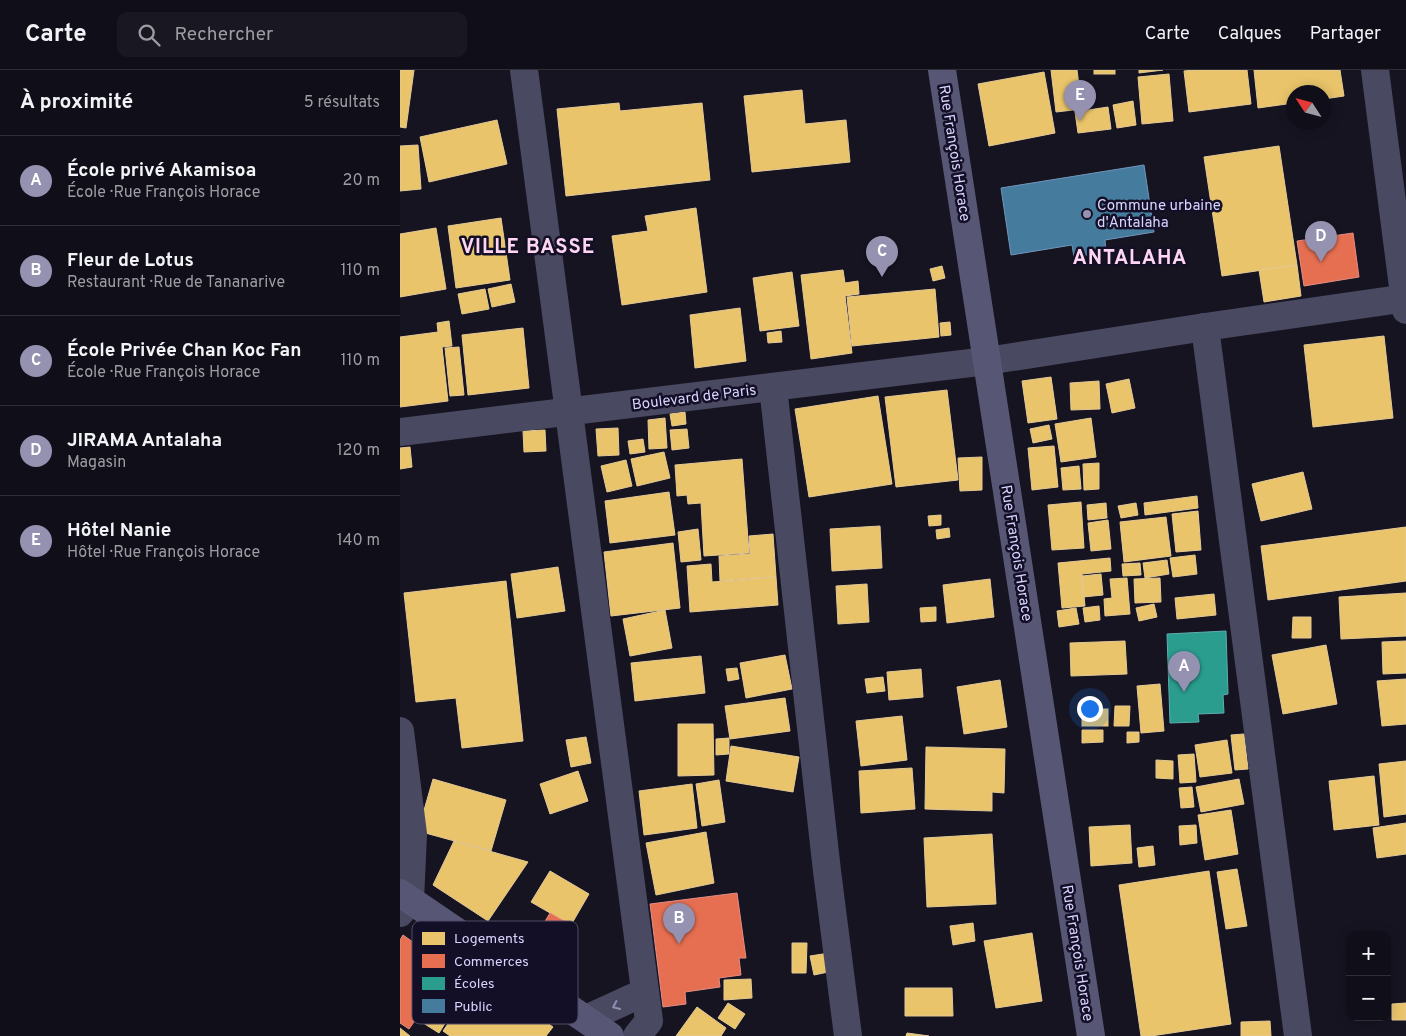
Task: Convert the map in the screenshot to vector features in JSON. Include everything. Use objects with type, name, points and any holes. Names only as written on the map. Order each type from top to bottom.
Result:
[{"type":"street","points":[[524,70],[649,1021],[637,1036]]},
{"type":"street","name":"Rue François Horace","points":[[942,70],[1091,1036]]},
{"type":"street","points":[[1375,70],[1405,302]]},
{"type":"street","name":"Boulevard de Paris","points":[[400,432],[987,361],[1205,327],[1405,302]]},
{"type":"street","points":[[1205,327],[1298,1036]]},
{"type":"street","points":[[774,387],[827,871],[848,1036]]},
{"type":"street","points":[[400,731],[413,834],[403,902],[432,921]]},
{"type":"street","points":[[586,1020],[645,992]]},
{"type":"street","points":[[578,1015],[610,1036]]},
{"type":"building: Logements","points":[[400,70],[414,70],[406,128],[400,127]]},
{"type":"building: Logements","points":[[1051,70],[1077,70],[1082,109],[1056,112]]},
{"type":"building: Logements","points":[[1094,70],[1115,70],[1115,74],[1094,74]]},
{"type":"building: Logements","points":[[1139,70],[1163,70],[1139,73]]},
{"type":"building: Logements","points":[[1247,70],[1251,104],[1189,112],[1184,71]]},
{"type":"building: Logements","points":[[1254,70],[1340,70],[1344,96],[1331,98],[1331,85],[1286,85],[1286,104],[1258,108]]},
{"type":"building: Logements","points":[[1044,72],[1055,133],[989,146],[978,84]]},
{"type":"building: Logements","points":[[1169,74],[1173,121],[1142,124],[1138,77]]},
{"type":"building: Logements","points":[[802,90],[805,124],[846,120],[850,162],[752,172],[744,96]]},
{"type":"building: Logements","points":[[1133,101],[1136,125],[1117,128],[1113,105]]},
{"type":"building: Logements","points":[[619,103],[620,111],[702,103],[710,180],[566,196],[557,109]]},
{"type":"building: Logements","points":[[1108,107],[1111,129],[1078,133],[1075,112]]},
{"type":"building: Logements","points":[[497,120],[507,164],[429,182],[420,137]]},
{"type":"building: Logements","points":[[418,145],[421,189],[400,191],[400,146]]},
{"type":"building: Logements","points":[[1279,146],[1297,265],[1222,276],[1204,157]]},
{"type":"building: Logements","points":[[696,208],[707,292],[622,305],[612,236],[648,231],[645,216]]},
{"type":"building: Logements","points":[[501,218],[510,280],[456,288],[448,226]]},
{"type":"building: Logements","points":[[436,228],[446,289],[400,297],[400,234]]},
{"type":"building: Logements","points":[[1297,265],[1301,296],[1264,302],[1259,270]]},
{"type":"building: Logements","points":[[942,266],[945,278],[933,281],[930,269]]},
{"type":"building: Logements","points":[[843,270],[845,283],[858,281],[859,294],[845,296],[852,353],[811,359],[801,275]]},
{"type":"building: Logements","points":[[792,272],[799,326],[760,331],[753,278]]},
{"type":"building: Logements","points":[[511,284],[515,302],[492,307],[488,289]]},
{"type":"building: Logements","points":[[485,289],[489,309],[462,314],[458,294]]},
{"type":"building: Logements","points":[[935,289],[939,337],[852,346],[847,297]]},
{"type":"building: Logements","points":[[740,308],[746,361],[695,368],[690,315]]},
{"type":"building: Logements","points":[[449,321],[452,346],[442,347],[448,401],[400,407],[400,337],[438,332],[437,323]]},
{"type":"building: Logements","points":[[950,322],[951,335],[941,336],[940,323]]},
{"type":"building: Logements","points":[[523,328],[529,388],[468,395],[462,335]]},
{"type":"building: Logements","points":[[781,331],[782,342],[768,343],[767,333]]},
{"type":"building: Logements","points":[[1384,336],[1393,418],[1313,427],[1304,345]]},
{"type":"building: Logements","points":[[459,347],[464,395],[450,396],[445,348]]},
{"type":"building: Logements","points":[[1051,377],[1057,419],[1028,423],[1022,381]]},
{"type":"building: Logements","points":[[1129,379],[1135,408],[1112,413],[1106,384]]},
{"type":"building: Logements","points":[[1099,381],[1100,409],[1071,410],[1070,383]]},
{"type":"building: Logements","points":[[947,390],[958,480],[896,487],[885,397]]},
{"type":"building: Logements","points":[[878,396],[892,484],[809,497],[795,409]]},
{"type":"building: Logements","points":[[685,412],[686,424],[672,426],[670,414]]},
{"type":"building: Logements","points":[[665,418],[667,448],[649,449],[648,420]]},
{"type":"building: Logements","points":[[1091,418],[1096,457],[1061,462],[1055,424]]},
{"type":"building: Logements","points":[[1049,425],[1052,439],[1033,443],[1030,429]]},
{"type":"building: Logements","points":[[618,428],[619,455],[598,456],[596,429]]},
{"type":"building: Logements","points":[[687,429],[689,448],[672,450],[670,430]]},
{"type":"building: Logements","points":[[545,430],[546,451],[524,452],[523,431]]},
{"type":"building: Logements","points":[[643,439],[645,452],[630,454],[628,441]]},
{"type":"building: Logements","points":[[1054,446],[1058,487],[1032,490],[1028,448]]},
{"type":"building: Logements","points":[[410,447],[412,467],[400,469],[400,448]]},
{"type":"building: Logements","points":[[664,452],[670,478],[637,486],[631,459]]},
{"type":"building: Logements","points":[[982,457],[982,490],[960,491],[958,458]]},
{"type":"building: Logements","points":[[742,459],[749,553],[704,556],[701,503],[688,504],[687,495],[677,496],[675,465]]},
{"type":"building: Logements","points":[[626,460],[632,486],[607,492],[601,466]]},
{"type":"building: Logements","points":[[1099,463],[1099,489],[1084,490],[1083,464]]},
{"type":"building: Logements","points":[[1079,466],[1081,489],[1063,490],[1061,468]]},
{"type":"building: Logements","points":[[1303,472],[1312,509],[1261,521],[1252,484]]},
{"type":"building: Logements","points":[[669,492],[675,535],[610,543],[605,501]]},
{"type":"building: Logements","points":[[1197,496],[1198,508],[1145,515],[1144,503]]},
{"type":"building: Logements","points":[[1081,502],[1084,548],[1052,550],[1048,505]]},
{"type":"building: Logements","points":[[1106,503],[1107,518],[1088,520],[1087,505]]},
{"type":"building: Logements","points":[[1136,503],[1138,515],[1121,518],[1118,506]]},
{"type":"building: Logements","points":[[1198,511],[1201,550],[1176,552],[1172,514]]},
{"type":"building: Logements","points":[[941,515],[941,525],[929,526],[928,516]]},
{"type":"building: Logements","points":[[1166,517],[1171,556],[1124,562],[1120,522]]},
{"type":"building: Logements","points":[[1108,520],[1111,549],[1091,551],[1088,523]]},
{"type":"building: Logements","points":[[880,526],[882,568],[832,571],[830,529]]},
{"type":"building: Logements","points":[[1406,527],[1406,581],[1268,600],[1261,546]]},
{"type":"building: Logements","points":[[949,528],[950,537],[937,539],[936,530]]},
{"type":"building: Logements","points":[[698,529],[701,560],[681,562],[678,532]]},
{"type":"building: Logements","points":[[773,534],[776,577],[720,581],[719,556],[750,554],[749,536]]},
{"type":"building: Logements","points":[[673,543],[680,608],[611,616],[604,552]]},
{"type":"building: Logements","points":[[1195,555],[1197,574],[1173,577],[1170,558]]},
{"type":"building: Logements","points":[[1110,558],[1111,571],[1082,574],[1085,606],[1062,608],[1058,563]]},
{"type":"building: Logements","points":[[1167,560],[1169,574],[1145,578],[1143,563]]},
{"type":"building: Logements","points":[[1140,563],[1141,575],[1123,576],[1122,564]]},
{"type":"building: Logements","points":[[711,564],[712,582],[776,577],[778,605],[690,612],[687,566]]},
{"type":"building: Logements","points":[[558,567],[565,611],[517,618],[511,574]]},
{"type":"building: Logements","points":[[1101,574],[1103,595],[1083,597],[1082,576]]},
{"type":"building: Logements","points":[[1127,578],[1130,614],[1105,616],[1104,599],[1112,598],[1110,579]]},
{"type":"building: Logements","points":[[1160,578],[1161,602],[1135,603],[1134,579]]},
{"type":"building: Logements","points":[[990,579],[994,617],[947,623],[943,585]]},
{"type":"building: Logements","points":[[506,581],[523,741],[462,748],[456,698],[416,702],[404,593]]},
{"type":"building: Logements","points":[[867,584],[869,622],[838,624],[836,586]]},
{"type":"building: Logements","points":[[1406,593],[1406,636],[1341,639],[1339,597]]},
{"type":"building: Logements","points":[[1214,594],[1216,615],[1177,619],[1175,598]]},
{"type":"building: Logements","points":[[1154,604],[1157,617],[1139,621],[1136,608]]},
{"type":"building: Logements","points":[[1099,606],[1100,620],[1085,622],[1083,608]]},
{"type":"building: Logements","points":[[936,607],[936,621],[921,622],[920,608]]},
{"type":"building: Logements","points":[[1076,608],[1079,624],[1059,627],[1057,611]]},
{"type":"building: Logements","points":[[665,610],[672,648],[630,656],[623,619]]},
{"type":"building: Logements","points":[[1293,617],[1311,617],[1311,638],[1292,638]]},
{"type":"building: Logements","points":[[1125,641],[1127,674],[1071,676],[1070,643]]},
{"type":"building: Logements","points":[[1406,641],[1406,673],[1383,674],[1382,642]]},
{"type":"building: Logements","points":[[1326,645],[1337,704],[1283,714],[1272,655]]},
{"type":"building: Logements","points":[[785,655],[792,689],[746,698],[740,663]]},
{"type":"building: Logements","points":[[701,656],[705,693],[635,701],[631,663]]},
{"type":"building: Logements","points":[[737,668],[739,679],[728,681],[726,669]]},
{"type":"building: Logements","points":[[921,669],[923,697],[889,700],[887,672]]},
{"type":"building: Logements","points":[[883,677],[885,691],[867,693],[865,679]]},
{"type":"building: Logements","points":[[1406,679],[1406,724],[1382,726],[1377,681]]},
{"type":"building: Logements","points":[[1000,680],[1007,727],[964,734],[957,687]]},
{"type":"building: Logements","points":[[1160,684],[1164,731],[1141,733],[1137,686]]},
{"type":"building: Logements","points":[[785,698],[790,731],[730,739],[725,706]]},
{"type":"building: Logements","points":[[1115,706],[1130,706],[1129,726],[1114,726]]},
{"type":"building: Logements","points":[[1082,709],[1108,709],[1108,726],[1082,726]]},
{"type":"building: Logements","points":[[902,716],[907,760],[861,766],[856,721]]},
{"type":"building: Logements","points":[[678,724],[713,724],[714,775],[678,776]]},
{"type":"building: Logements","points":[[1082,730],[1103,730],[1103,742],[1082,743]]},
{"type":"building: Logements","points":[[1127,732],[1139,732],[1139,742],[1127,743]]},
{"type":"building: Logements","points":[[1244,734],[1248,769],[1235,770],[1231,735]]},
{"type":"building: Logements","points":[[586,737],[591,763],[571,767],[566,740]]},
{"type":"building: Logements","points":[[729,738],[729,754],[716,755],[716,739]]},
{"type":"building: Logements","points":[[1227,740],[1232,773],[1200,777],[1195,745]]},
{"type":"building: Logements","points":[[731,746],[799,757],[793,792],[726,781]]},
{"type":"building: Logements","points":[[926,747],[1005,749],[1004,793],[992,792],[992,811],[925,809]]},
{"type":"building: Logements","points":[[1194,754],[1196,782],[1180,783],[1178,755]]},
{"type":"building: Logements","points":[[1156,760],[1173,761],[1173,779],[1156,778]]},
{"type":"building: Logements","points":[[1406,761],[1406,814],[1384,817],[1379,764]]},
{"type":"building: Logements","points":[[912,768],[915,809],[861,813],[859,771]]},
{"type":"building: Logements","points":[[578,771],[588,801],[550,814],[540,784]]},
{"type":"building: Logements","points":[[1374,776],[1379,825],[1334,830],[1329,781]]},
{"type":"building: Logements","points":[[433,779],[506,800],[491,851],[418,831]]},
{"type":"building: Logements","points":[[1239,779],[1244,804],[1201,812],[1196,787]]},
{"type":"building: Logements","points":[[719,780],[725,822],[702,826],[696,784]]},
{"type":"building: Logements","points":[[692,784],[697,828],[644,835],[639,791]]},
{"type":"building: Logements","points":[[1192,787],[1194,807],[1181,808],[1179,788]]},
{"type":"building: Logements","points":[[1231,810],[1238,854],[1205,860],[1198,815]]},
{"type":"building: Logements","points":[[1406,823],[1406,854],[1377,858],[1373,828]]},
{"type":"building: Logements","points":[[1130,825],[1132,863],[1091,866],[1089,827]]},
{"type":"building: Logements","points":[[1196,825],[1197,843],[1180,845],[1179,826]]},
{"type":"building: Logements","points":[[706,832],[714,883],[656,895],[646,843]]},
{"type":"building: Logements","points":[[992,834],[996,904],[927,907],[924,838]]},
{"type":"building: Logements","points":[[454,841],[528,862],[488,921],[433,885]]},
{"type":"building: Logements","points":[[1153,846],[1155,865],[1139,867],[1137,848]]},
{"type":"building: Logements","points":[[1237,869],[1247,926],[1226,929],[1217,872]]},
{"type":"building: Logements","points":[[550,871],[589,894],[573,921],[564,921],[531,902]]},
{"type":"building: Logements","points":[[1209,871],[1231,1024],[1141,1036],[1119,885]]},
{"type":"building: Logements","points":[[973,923],[975,941],[953,945],[950,926]]},
{"type":"building: Logements","points":[[1032,933],[1042,1001],[996,1008],[984,941]]},
{"type":"building: Logements","points":[[792,943],[807,943],[806,973],[792,973]]},
{"type":"building: Logements","points":[[829,953],[833,971],[814,975],[810,956]]},
{"type":"building: Logements","points":[[751,979],[752,998],[724,1000],[724,980]]},
{"type":"building: Logements","points":[[905,988],[952,988],[953,1016],[905,1016]]},
{"type":"building: Logements","points":[[728,1003],[745,1014],[735,1029],[718,1018]]},
{"type":"building: Logements","points":[[1406,1003],[1406,1020],[1392,1020],[1392,1004]]},
{"type":"building: Logements","points":[[697,1007],[726,1028],[721,1036],[676,1036]]},
{"type":"building: Logements","points":[[1270,1021],[1271,1036],[1241,1036],[1241,1022]]},
{"type":"building: Logements","points":[[425,1024],[445,1024],[439,1033]]},
{"type":"building: Logements","points":[[448,1024],[549,1024],[553,1027],[546,1036],[450,1036],[443,1031]]},
{"type":"building: Logements","points":[[400,1028],[410,1036],[400,1036]]},
{"type":"building: Logements","points":[[907,1033],[929,1036],[906,1036]]},
{"type":"building: Commerces","points":[[1353,233],[1359,277],[1304,286],[1297,241]]},
{"type":"building: Commerces","points":[[737,893],[746,958],[739,958],[741,975],[719,978],[720,987],[685,992],[686,1004],[663,1007],[650,904]]},
{"type":"building: Commerces","points":[[550,913],[564,921],[545,921]]},
{"type":"building: Commerces","points":[[403,935],[412,941],[412,1024],[409,1029],[400,1023],[400,940]]},
{"type":"building: Écoles","points":[[1226,631],[1228,694],[1223,695],[1224,713],[1198,714],[1199,722],[1170,723],[1167,634]]},
{"type":"building: Public","points":[[1144,165],[1154,232],[1105,240],[1106,252],[1074,257],[1072,245],[1011,255],[1001,188]]},
{"type":"place","name":"Hôtel Nanie","points":[[1080,121]]},
{"type":"place","name":"Commune urbaine d'Antalaha","points":[[1087,214]]},
{"type":"place","name":"JIRAMA Antalaha","points":[[1321,262]]},
{"type":"place","name":"École Privée Chan Koc Fan","points":[[882,277]]},
{"type":"place","name":"École privé Akamisoa","points":[[1184,692]]},
{"type":"place","name":"Fleur de Lotus","points":[[679,944]]},
{"type":"district","name":"VILLE BASSE","points":[[528,246]]},
{"type":"district","name":"ANTALAHA","points":[[1130,257]]}]
